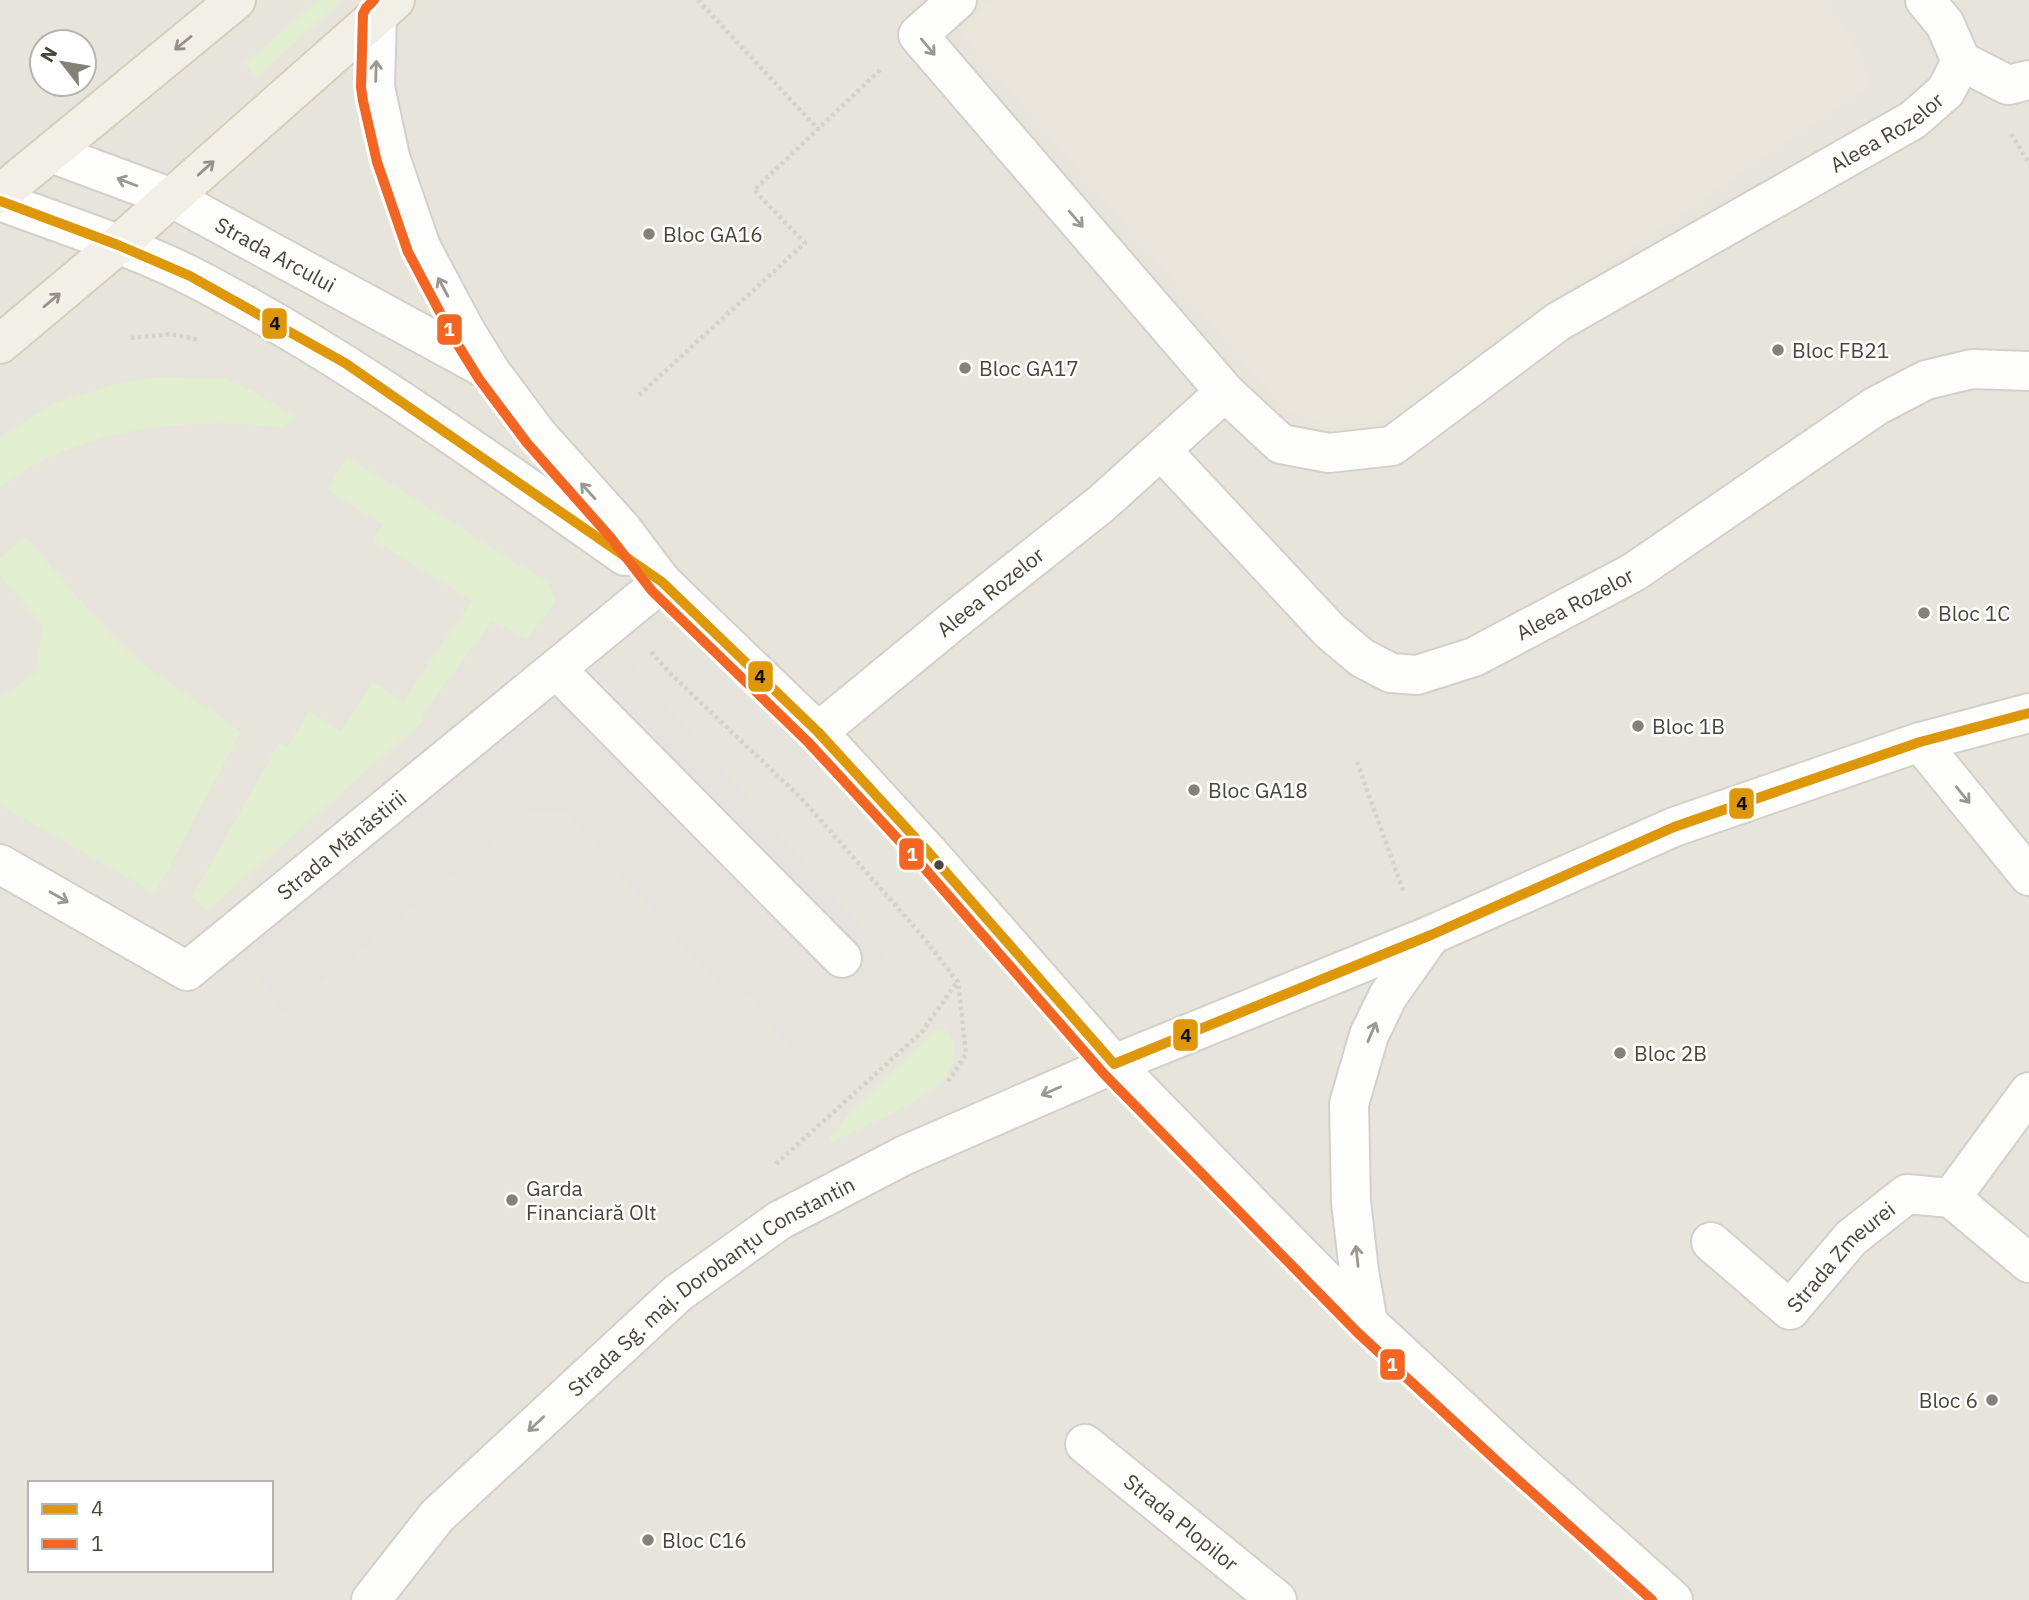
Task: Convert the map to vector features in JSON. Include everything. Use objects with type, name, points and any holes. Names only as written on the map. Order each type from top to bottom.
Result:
[{"type":"main road","points":[[0,194],[236,0]]},
{"type":"main road","points":[[0,344],[172,198],[386,8]]},
{"type":"street","points":[[957,0],[918,35],[1225,392]]},
{"type":"street","points":[[1925,0],[1945,24],[1961,61],[2008,85],[2029,80]]},
{"type":"street","name":"Strada Arcului","points":[[386,8],[375,87],[390,157],[421,247],[491,372],[538,435],[622,529],[662,582],[818,732],[956,883],[1114,1064],[1368,1323],[1508,1453],[1674,1600]]},
{"type":"street","name":"Aleea Rozelor","points":[[818,732],[931,638],[1101,504],[1225,392],[1281,444],[1329,453],[1392,446],[1559,321],[1913,120],[1946,91],[1961,61]]},
{"type":"street","name":"Strada Arcului","points":[[51,153],[172,198],[491,372]]},
{"type":"street","name":"Strada Arcului","points":[[0,201],[118,245],[190,276],[345,363],[662,582]]},
{"type":"street","name":"Aleea Rozelor","points":[[1161,450],[1330,631],[1362,658],[1391,673],[1417,675],[1474,657],[1634,572],[1876,407],[1926,380],[1972,369],[2029,371]]},
{"type":"street","name":"Strada Mănăstirii","points":[[0,864],[187,971],[662,582]]},
{"type":"street","points":[[556,669],[842,958]]},
{"type":"street","points":[[1114,1064],[1431,934],[1674,827],[1920,742],[2029,713]]},
{"type":"street","points":[[1920,742],[2029,876]]},
{"type":"street","points":[[1368,1323],[1351,1202],[1349,1104],[1369,1035],[1388,996],[1431,934]]},
{"type":"street","name":"Strada Sg. maj. Dorobanțu Constantin","points":[[371,1600],[437,1516],[678,1293],[780,1220],[905,1155],[1114,1064]]},
{"type":"street","points":[[2029,1092],[1951,1198],[2029,1263]]},
{"type":"street","name":"Strada Zmeurei","points":[[1711,1242],[1790,1310],[1852,1238],[1907,1194],[1951,1198]]},
{"type":"street","name":"Strada Plopilor","points":[[1086,1444],[1277,1600]]},
{"type":"path","points":[[698,0],[817,129]]},
{"type":"path","points":[[639,395],[805,243],[754,190],[918,35]]},
{"type":"path","points":[[1357,762],[1408,904]]},
{"type":"path","points":[[771,1169],[921,1033],[958,982]]},
{"type":"shaded area","points":[[0,0],[2029,0],[2029,1600],[0,1600]]},
{"type":"shaded area","points":[[993,0],[1819,0],[1843,25],[1863,59],[1867,86],[1378,422],[1334,429],[1284,408],[959,30]]},
{"type":"shaded area","points":[[595,665],[632,665],[887,957],[792,1050],[748,996],[723,990],[566,813],[533,812],[284,1013],[238,948]]},
{"type":"green space","points":[[318,0],[343,0],[255,78],[245,63]]},
{"type":"green space","points":[[154,377],[226,379],[255,392],[297,418],[282,428],[210,424],[134,431],[62,452],[29,468],[0,488],[0,437],[52,404],[120,383]]},
{"type":"green space","points":[[347,457],[547,582],[556,602],[527,639],[492,621],[424,712],[422,722],[207,911],[192,897],[279,743],[287,747],[309,711],[341,731],[373,682],[404,701],[472,600],[373,540],[383,524],[327,490]]},
{"type":"green space","points":[[25,537],[123,646],[166,681],[241,732],[155,893],[0,805],[0,697],[35,674],[43,625],[0,576],[0,558]]},
{"type":"green space","points":[[946,1030],[950,1035],[954,1053],[946,1076],[925,1095],[831,1142],[829,1138],[849,1114],[932,1033]]},
{"type":"transit line","name":"1","points":[[374,0],[363,14],[361,87],[377,162],[408,252],[453,337],[479,379],[527,443],[611,538],[652,591],[808,742],[919,862],[1104,1074],[1358,1333],[1652,1600]]},
{"type":"transit line","name":"4","points":[[0,201],[118,245],[190,276],[345,363],[662,582],[818,732],[929,853],[1114,1064],[1431,935],[1674,827],[1920,742],[2029,713]]},
{"type":"place","name":"Bloc GA16","points":[[649,234]]},
{"type":"place","name":"Bloc FB21","points":[[1778,350]]},
{"type":"place","name":"Bloc GA17","points":[[965,368]]},
{"type":"place","name":"Bloc 1C","points":[[1924,613]]},
{"type":"place","name":"Bloc 1B","points":[[1638,726]]},
{"type":"place","name":"Bloc GA18","points":[[1194,790]]},
{"type":"place","name":"Bloc 2B","points":[[1620,1053]]},
{"type":"place","name":"Garda Financiară Olt","points":[[512,1200]]},
{"type":"place","name":"Bloc 6","points":[[1992,1400]]},
{"type":"place","name":"Bloc C16","points":[[648,1540]]}]
